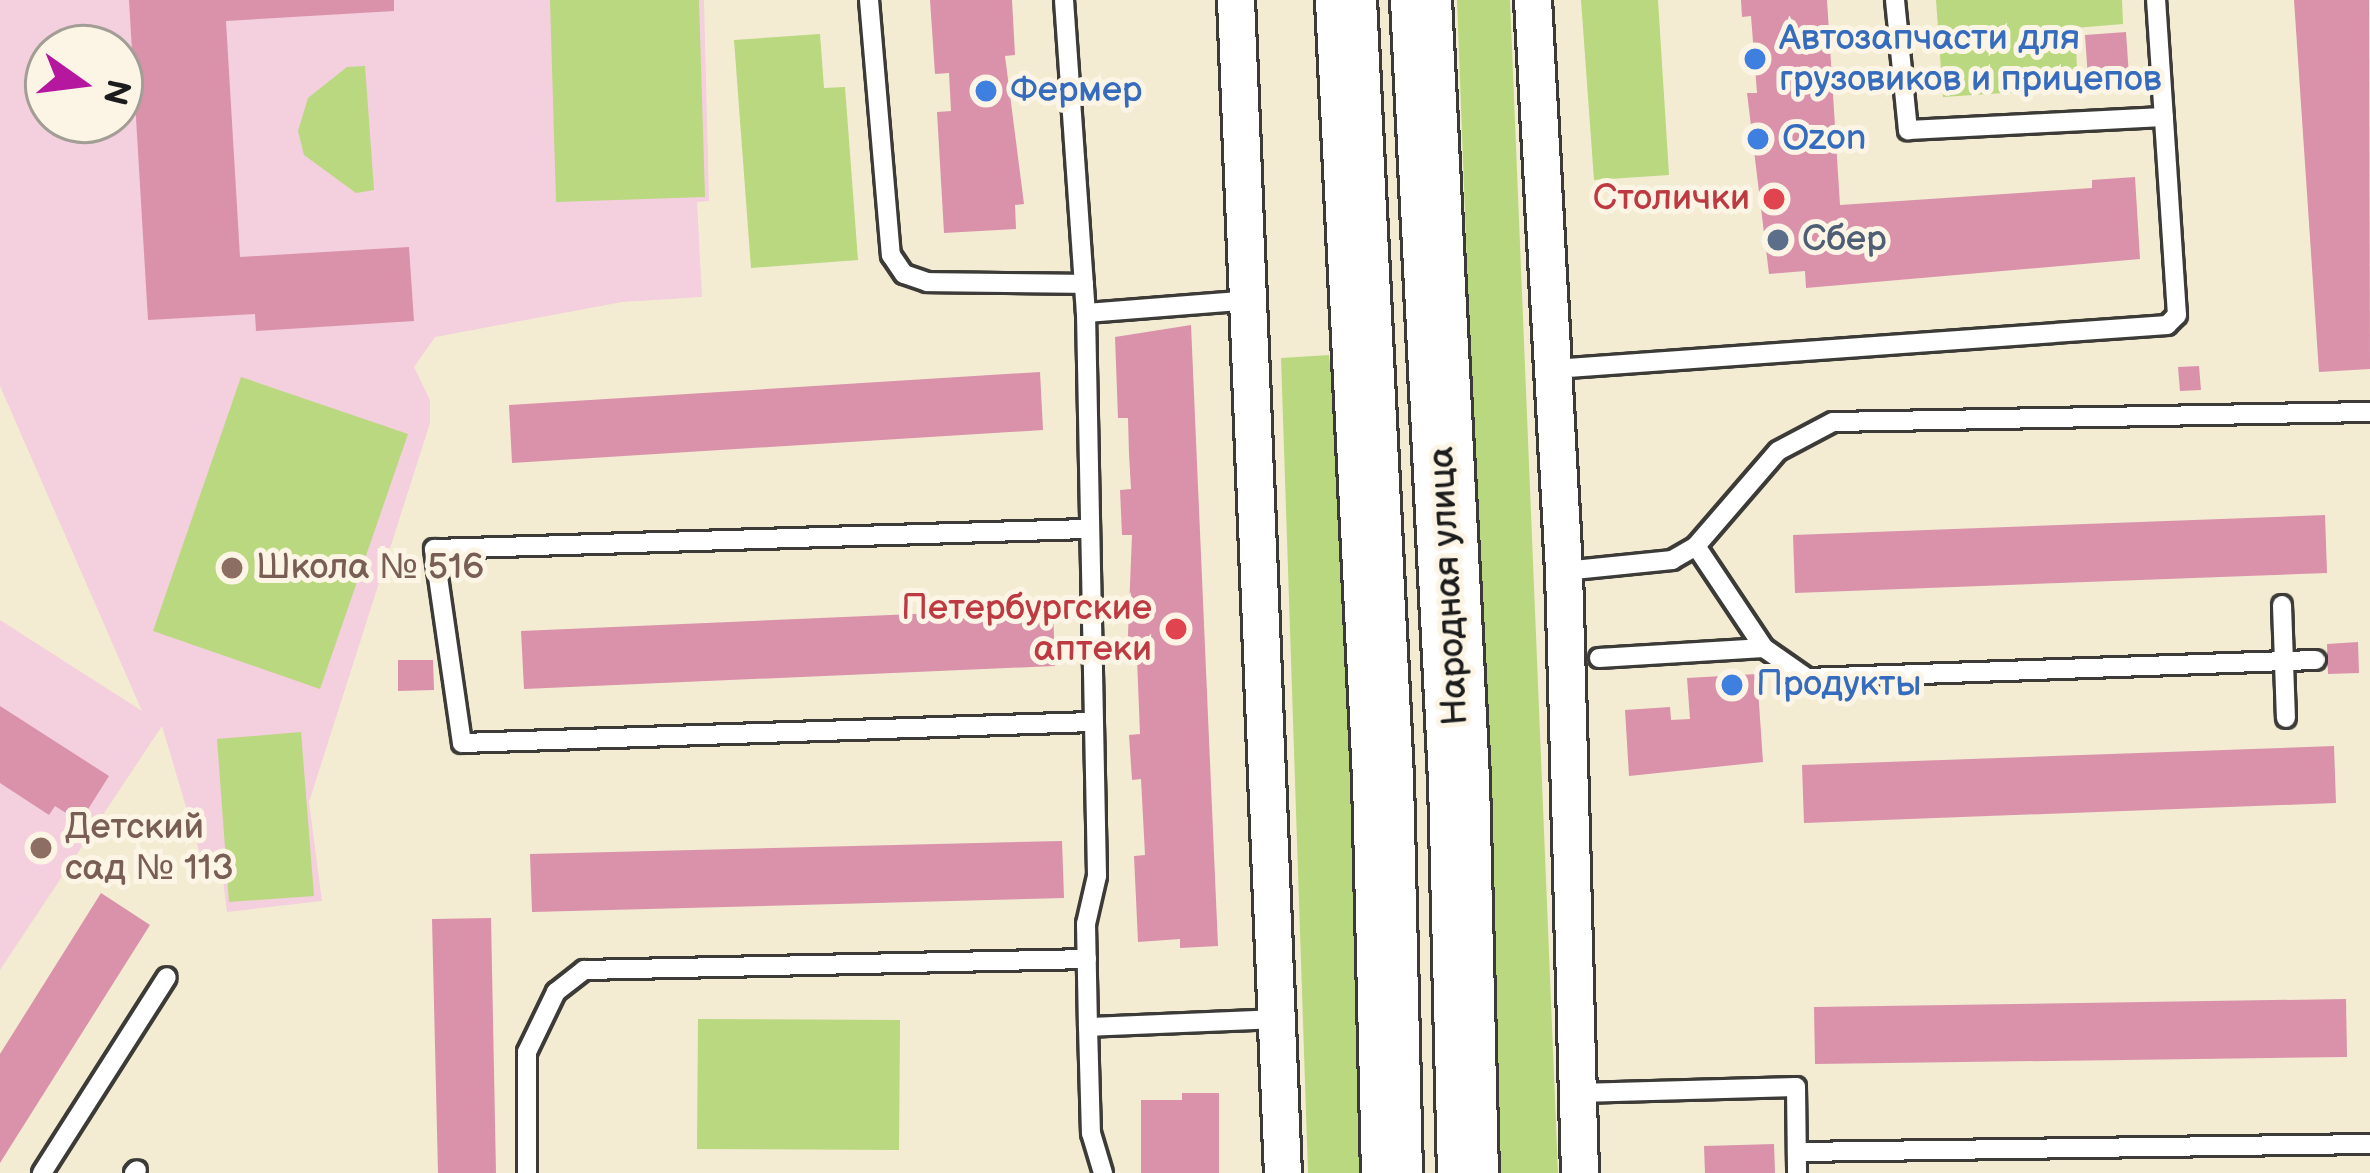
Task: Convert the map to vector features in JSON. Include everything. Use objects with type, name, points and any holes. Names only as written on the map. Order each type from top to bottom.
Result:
[{"type":"main road","name":"Народная улица","points":[[1346,0],[1383,778],[1392,1173]]},
{"type":"main road","name":"Народная улица","points":[[1421,0],[1459,779],[1468,1173]]},
{"type":"street","points":[[1236,0],[1282,1019],[1283,1173]]},
{"type":"street","points":[[1533,0],[1564,571],[1580,1173]]},
{"type":"lane","points":[[869,0],[891,255],[904,274],[927,282],[1084,284]]},
{"type":"lane","points":[[1064,0],[1086,313],[1086,529],[1097,876],[1087,959],[1090,1132],[1103,1173]]},
{"type":"lane","points":[[1894,0],[1908,130],[2164,117]]},
{"type":"lane","points":[[1554,369],[2167,325],[2177,315],[2156,0]]},
{"type":"lane","points":[[1086,313],[1252,300]]},
{"type":"lane","points":[[1564,571],[1672,560],[1696,546],[1778,452],[1833,422],[2370,412]]},
{"type":"lane","points":[[1086,529],[434,549],[462,743],[1093,722]]},
{"type":"lane","points":[[1696,546],[1764,648],[1807,678],[2316,660]]},
{"type":"lane","points":[[2282,605],[2286,718]]},
{"type":"lane","points":[[1598,658],[1764,648]]},
{"type":"lane","points":[[527,1173],[527,1052],[538,1018],[584,970],[1087,959]]},
{"type":"lane","points":[[42,1173],[166,977]]},
{"type":"lane","points":[[1088,1027],[1282,1019]]},
{"type":"lane","points":[[1579,1093],[1796,1087],[1797,1173]]},
{"type":"lane","points":[[1796,1152],[2370,1144]]},
{"type":"shaded area","name":"Школа № 516","points":[[0,0],[704,0],[709,201],[697,202],[702,297],[622,302],[435,337],[414,367],[430,400],[430,423],[309,802],[322,901],[227,912],[222,872],[206,874],[162,726],[0,970],[0,620],[142,711],[0,386]]},
{"type":"green space","points":[[550,0],[699,0],[705,197],[556,202]]},
{"type":"green space","points":[[1457,0],[1510,0],[1558,1173],[1501,1173]]},
{"type":"green space","points":[[1581,0],[1658,0],[1669,175],[1594,180]]},
{"type":"green space","points":[[1936,0],[2122,0],[2123,24],[2075,28],[2078,88],[1943,97]]},
{"type":"green space","points":[[820,34],[824,88],[845,87],[858,260],[751,268],[734,40]]},
{"type":"green space","points":[[365,66],[374,190],[356,193],[304,155],[298,131],[308,98],[347,67]]},
{"type":"green space","points":[[1329,355],[1341,465],[1365,1173],[1308,1173],[1281,358]]},
{"type":"green space","points":[[241,377],[408,434],[320,689],[153,631]]},
{"type":"green space","points":[[301,732],[314,896],[229,902],[217,739]]},
{"type":"green space","points":[[698,1019],[900,1020],[899,1150],[697,1149]]},
{"type":"building","points":[[129,0],[394,0],[394,11],[226,21],[240,257],[409,247],[414,321],[256,331],[255,314],[148,320],[138,144],[144,144],[144,24],[130,24]]},
{"type":"building","points":[[930,0],[1012,0],[1015,55],[1005,56],[1024,204],[1015,205],[1016,229],[944,233],[937,112],[951,111],[949,73],[935,74]]},
{"type":"building","points":[[1741,0],[1827,0],[1840,205],[2092,188],[2092,180],[2135,177],[2140,259],[1806,288],[1805,271],[1769,274],[1747,93],[1757,93],[1751,16],[1742,17]]},
{"type":"building","points":[[2294,0],[2369,0],[2370,369],[2319,372]]},
{"type":"building","points":[[2126,32],[2129,76],[2088,79],[2085,35]]},
{"type":"building","points":[[1191,325],[1218,946],[1180,948],[1180,939],[1138,942],[1134,856],[1145,855],[1141,779],[1132,780],[1129,735],[1140,734],[1137,659],[1127,659],[1132,535],[1122,535],[1120,490],[1131,489],[1128,418],[1118,418],[1115,337]]},
{"type":"building","points":[[2199,366],[2201,390],[2180,391],[2178,367]]},
{"type":"building","points":[[1040,372],[1043,430],[512,463],[509,405]]},
{"type":"building","points":[[2325,515],[2327,573],[1795,593],[1793,535]]},
{"type":"building","points":[[1053,608],[1055,666],[524,689],[521,631]]},
{"type":"building","points":[[2358,642],[2359,673],[2328,674],[2327,644]]},
{"type":"building","points":[[398,660],[433,660],[434,690],[398,691]]},
{"type":"building","points":[[1757,674],[1763,762],[1629,776],[1625,710],[1670,707],[1671,720],[1690,719],[1687,678]]},
{"type":"building","points":[[0,706],[109,776],[80,822],[55,806],[49,815],[0,783]]},
{"type":"building","points":[[2334,746],[2336,803],[1804,823],[1802,765]]},
{"type":"building","points":[[1062,841],[1064,898],[532,912],[530,854]]},
{"type":"building","points":[[101,893],[150,925],[0,1163],[0,1054]]},
{"type":"building","points":[[491,918],[496,1173],[438,1173],[432,919]]},
{"type":"building","points":[[2346,999],[2347,1057],[1815,1064],[1814,1007]]},
{"type":"building","points":[[1182,1093],[1219,1093],[1219,1173],[1141,1173],[1141,1100],[1182,1100]]},
{"type":"building","points":[[1774,1144],[1775,1173],[1705,1173],[1704,1146]]},
{"type":"place","name":"Автозапчасти для грузовиков и прицепов","points":[[1755,59]]},
{"type":"place","name":"Фермер","points":[[986,91]]},
{"type":"place","name":"Ozon","points":[[1758,139]]},
{"type":"place","name":"Столички","points":[[1774,199]]},
{"type":"place","name":"Сбер","points":[[1778,240]]},
{"type":"place","name":"Школа № 516","points":[[232,568]]},
{"type":"place","name":"Петербургские аптеки","points":[[1176,629]]},
{"type":"place","name":"Продукты","points":[[1732,685]]},
{"type":"place","name":"Детский сад № 113","points":[[41,848]]}]
